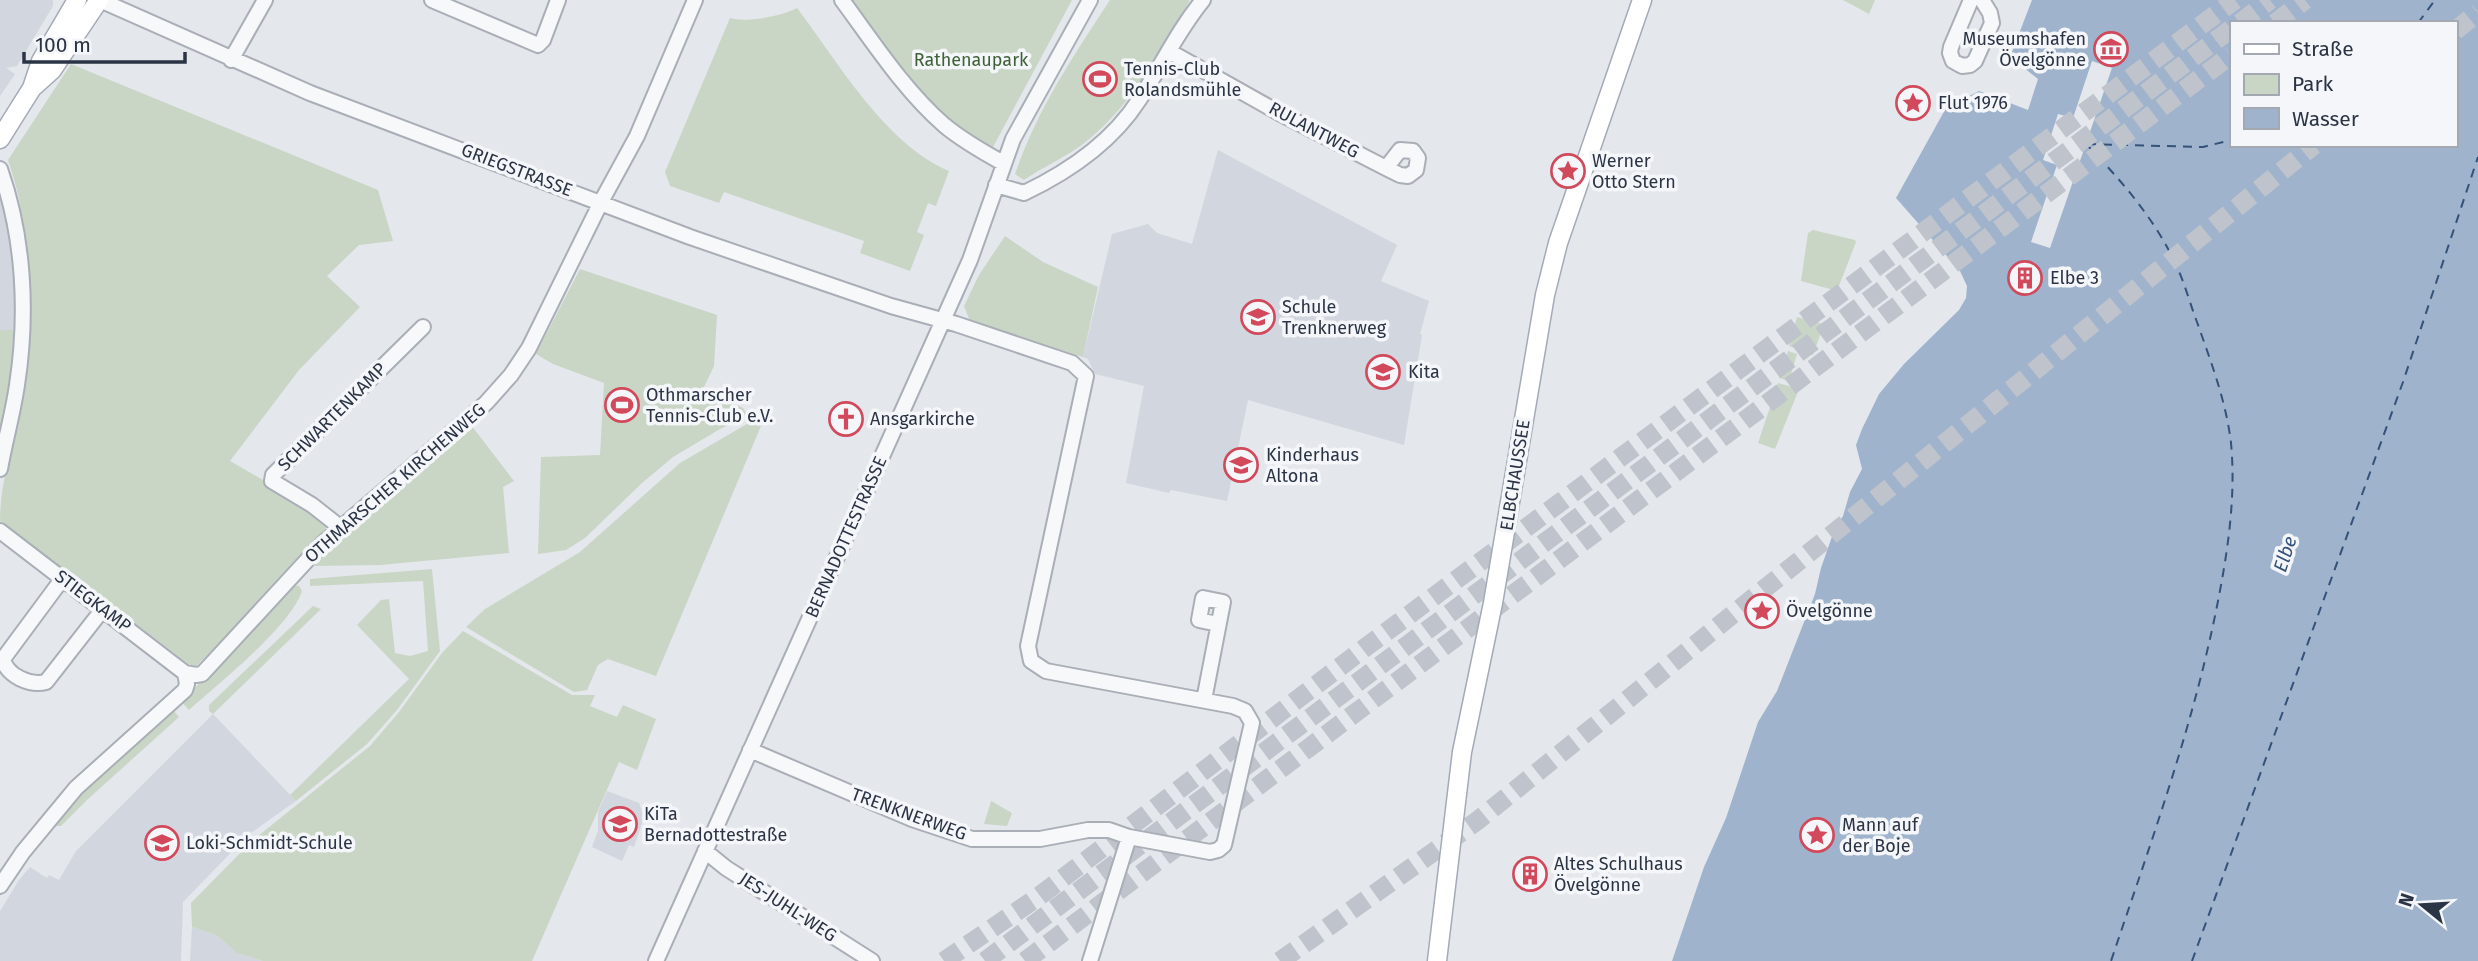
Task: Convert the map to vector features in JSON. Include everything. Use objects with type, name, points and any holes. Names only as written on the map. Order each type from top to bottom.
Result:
[{"type":"main road","points":[[0,139],[32,88],[41,61],[76,0]]},
{"type":"main road","points":[[32,88],[52,70],[100,0]]},
{"type":"main road","name":"ELBCHAUSSEE","points":[[1437,961],[1462,752],[1493,603],[1547,286],[1566,219],[1642,0]]},
{"type":"street","name":"GRIEGSTRASSE","points":[[100,0],[310,93],[690,237],[891,306],[942,320]]},
{"type":"street","points":[[231,60],[265,0]]},
{"type":"street","points":[[432,0],[538,46],[543,40],[558,0]]},
{"type":"street","name":"OTHMARSCHER KIRCHENWEG","points":[[186,673],[196,676],[202,674],[340,527],[486,403],[511,375],[529,348],[653,103],[695,0]]},
{"type":"street","points":[[842,0],[903,80],[944,124],[962,139],[1003,163]]},
{"type":"street","name":"BERNADOTTESTRASSE","points":[[656,961],[970,260],[1003,163],[1023,118],[1090,0]]},
{"type":"street","points":[[996,185],[1024,193],[1055,178],[1099,146],[1138,103],[1203,0]]},
{"type":"street","points":[[1971,0],[1950,50],[1953,61],[1962,66],[1975,61],[1992,23],[1990,13],[1982,0]]},
{"type":"street","name":"RULANTWEG","points":[[1169,51],[1386,169]]},
{"type":"street","points":[[0,169],[8,190],[18,237],[23,306],[18,379],[0,468]]},
{"type":"street","name":"TRENKNERWEG","points":[[750,750],[912,819],[972,839],[1040,839],[1087,830],[1109,830],[1129,837],[1205,852],[1218,850],[1224,845],[1252,723],[1245,711],[1204,700],[1046,671],[1031,661],[1028,646],[1086,376],[1072,363],[942,320]]},
{"type":"street","name":"SCHWARTENKAMP","points":[[340,527],[312,505],[272,481],[273,475],[423,327]]},
{"type":"street","name":"STIEGKAMP","points":[[0,531],[186,673]]},
{"type":"street","points":[[63,578],[3,659],[5,666],[29,683],[46,682],[103,609]]},
{"type":"street","points":[[1204,700],[1218,624]]},
{"type":"street","points":[[0,886],[23,852],[76,788],[185,690],[186,673]]},
{"type":"street","points":[[1090,961],[1129,837]]},
{"type":"street","name":"JES-JUHL-WEG","points":[[705,851],[726,868],[872,961]]},
{"type":"shaded area","points":[[0,0],[53,0],[53,6],[17,66],[6,68],[15,74],[0,96]]},
{"type":"shaded area","name":"Schule Trenknerweg","points":[[1218,150],[1397,245],[1381,281],[1429,301],[1420,334],[1422,335],[1404,445],[1248,400],[1227,501],[1171,490],[1169,493],[1126,483],[1144,386],[1095,374],[1088,359],[1083,357],[1112,234],[1148,224],[1157,233],[1192,244]]},
{"type":"shaded area","points":[[0,191],[3,191],[15,269],[15,330],[0,330]]},
{"type":"shaded area","name":"Loki-Schmidt-Schule","points":[[213,714],[296,801],[248,835],[183,902],[181,961],[0,961],[0,911],[30,867],[47,878],[49,875],[59,880],[76,851]]},
{"type":"shaded area","name":"KiTa Bernadottestraße","points":[[607,791],[639,803],[644,817],[634,847],[629,845],[622,861],[592,847],[598,831],[598,812]]},
{"type":"shaded area","points":[[192,927],[216,935],[237,953],[263,961],[190,961]]},
{"type":"green space","name":"Rathenaupark","points":[[848,0],[1072,0],[992,149],[963,134],[932,106],[902,72]]},
{"type":"green space","name":"Tennis-Club Rolandsmühle","points":[[1110,0],[1189,2],[1157,58],[1119,110],[1081,146],[1024,180],[1015,174],[1034,127],[1069,63]]},
{"type":"green space","points":[[1843,0],[1875,0],[1869,14]]},
{"type":"green space","points":[[797,8],[864,100],[884,122],[904,142],[949,171],[936,206],[928,203],[917,232],[924,235],[910,271],[860,253],[864,241],[724,192],[719,203],[670,186],[665,172],[730,18],[764,18]]},
{"type":"green space","points":[[71,64],[378,190],[393,241],[359,245],[327,276],[360,307],[299,370],[230,461],[310,507],[330,524],[231,632],[194,668],[0,521],[4,480],[20,402],[28,285],[21,210],[8,160]]},
{"type":"green space","points":[[1813,230],[1856,242],[1837,291],[1801,281],[1808,233]]},
{"type":"green space","points":[[1005,236],[1043,262],[1098,287],[1083,357],[970,321],[964,306],[979,275]]},
{"type":"green space","name":"Othmarscher Tennis-Club e.V.","points":[[580,269],[717,315],[714,366],[703,389],[743,408],[748,416],[673,457],[585,538],[566,550],[538,554],[541,457],[600,455],[604,383],[553,364],[536,354]]},
{"type":"green space","points":[[1797,317],[1824,324],[1813,355],[1789,346]]},
{"type":"green space","points":[[0,330],[15,330],[8,404],[0,435]]},
{"type":"green space","points":[[1788,351],[1797,354],[1789,381],[1779,378]]},
{"type":"green space","points":[[1778,383],[1799,389],[1775,449],[1758,443]]},
{"type":"green space","points":[[747,424],[761,426],[656,676],[608,659],[598,665],[587,690],[574,692],[466,627],[485,609],[580,552],[680,463]]},
{"type":"green space","points":[[471,425],[514,481],[503,487],[509,553],[380,565],[315,566],[315,560],[349,527]]},
{"type":"green space","points":[[432,569],[440,651],[397,710],[367,744],[296,801],[290,795],[409,679],[357,625],[381,600],[389,599],[395,653],[410,656],[428,651],[423,581],[310,586],[310,579]]},
{"type":"green space","points":[[294,585],[299,586],[302,591],[284,621],[252,654],[189,710],[181,701],[240,645]]},
{"type":"green space","points":[[313,606],[321,609],[213,714],[209,711],[209,705]]},
{"type":"green space","points":[[463,631],[572,695],[595,695],[590,706],[617,717],[623,705],[656,719],[637,770],[619,762],[532,961],[263,961],[237,953],[216,935],[192,927],[191,903],[253,840],[370,746],[399,712],[442,653]]},
{"type":"green space","points":[[172,709],[179,717],[61,826],[55,826],[61,814],[89,783]]},
{"type":"green space","points":[[991,801],[1012,813],[1007,826],[984,824]]},
{"type":"water","name":"Elbe","points":[[2032,0],[2478,0],[2478,961],[1672,961],[1704,867],[1726,818],[1758,722],[1777,691],[1815,594],[1835,528],[1843,516],[1850,492],[1862,469],[1856,445],[1862,429],[1879,394],[1904,364],[1959,310],[1966,298],[1967,286],[1960,271],[1896,198],[1946,108],[1979,91],[2028,110],[2038,79],[2010,57]]},
{"type":"pier","points":[[2092,61],[2112,68],[2050,248],[2031,242],[2057,165],[2043,160],[2058,114],[2073,118]]},
{"type":"ferry route","points":[[2419,21],[2435,0]]},
{"type":"ferry route","points":[[2087,144],[2203,147],[2230,140]]},
{"type":"ferry route","points":[[2086,144],[2137,201],[2159,233],[2177,267],[2222,397],[2229,427],[2232,463],[2228,543],[2208,647],[2170,782],[2111,961]]},
{"type":"ferry route","points":[[2192,961],[2403,382],[2478,157]]},
{"type":"tunnel","points":[[944,961],[1038,897],[1366,647],[2235,0]]},
{"type":"tunnel","points":[[2243,21],[2270,0]]},
{"type":"tunnel","points":[[2278,21],[2305,0]]},
{"type":"tunnel","points":[[2457,29],[2478,12]]},
{"type":"tunnel","points":[[985,961],[2230,30]]},
{"type":"tunnel","points":[[1025,961],[2230,56]]},
{"type":"tunnel","points":[[1280,961],[1477,821],[2312,147]]},
{"type":"place","name":"Museumshafen Övelgönne","points":[[2111,49]]},
{"type":"place","name":"Tennis-Club Rolandsmühle","points":[[1100,79]]},
{"type":"place","name":"Flut 1976","points":[[1913,103]]},
{"type":"place","name":"Werner Otto Stern","points":[[1568,171]]},
{"type":"place","name":"Elbe 3","points":[[2025,278]]},
{"type":"place","name":"Schule Trenknerweg","points":[[1258,317]]},
{"type":"place","name":"Kita","points":[[1383,372]]},
{"type":"place","name":"Othmarscher Tennis-Club e.V.","points":[[622,405]]},
{"type":"place","name":"Ansgarkirche","points":[[846,419]]},
{"type":"place","name":"Kinderhaus Altona","points":[[1241,465]]},
{"type":"place","name":"Övelgönne","points":[[1762,611]]},
{"type":"place","name":"KiTa Bernadottestraße","points":[[620,824]]},
{"type":"place","name":"Mann auf der Boje","points":[[1817,835]]},
{"type":"place","name":"Loki-Schmidt-Schule","points":[[162,843]]},
{"type":"place","name":"Altes Schulhaus Övelgönne","points":[[1530,874]]}]
